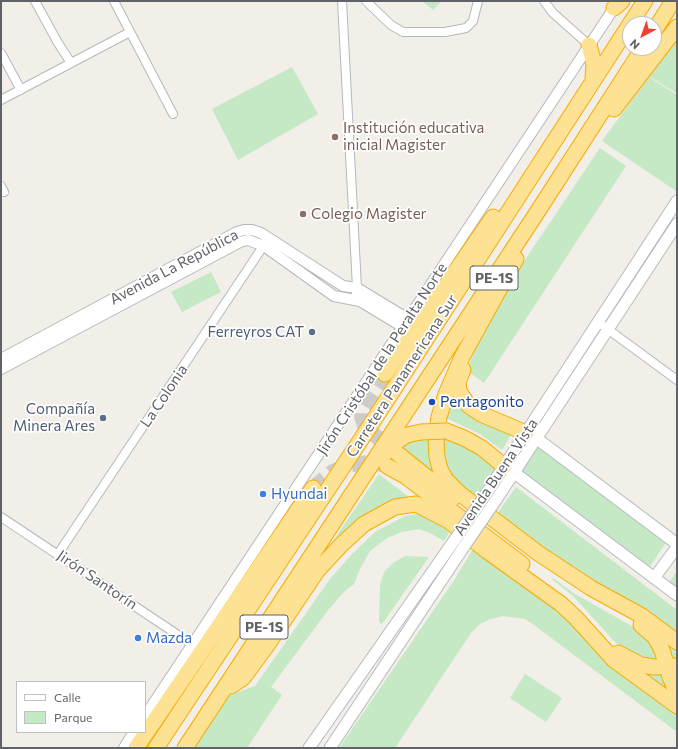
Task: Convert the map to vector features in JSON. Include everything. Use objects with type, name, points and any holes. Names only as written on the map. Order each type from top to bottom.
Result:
[{"type":"highway","name":"Carretera Panamericana Sur","points":[[156,748],[368,429],[645,1]]},
{"type":"highway","points":[[662,18],[673,1]]},
{"type":"highway","points":[[569,164],[677,27]]},
{"type":"highway","points":[[589,45],[594,64],[593,80]]},
{"type":"highway","name":"Carretera Panamericana Sur","points":[[189,744],[219,695],[569,164],[638,56]]},
{"type":"highway","points":[[385,374],[505,201],[521,191]]},
{"type":"highway","points":[[532,435],[475,411],[460,395],[458,386],[461,373],[510,273],[538,211]]},
{"type":"highway","points":[[510,273],[462,358],[446,394],[439,417],[436,440],[440,469],[446,480],[463,496],[538,553],[591,588],[642,616],[677,642]]},
{"type":"highway","points":[[344,506],[375,463],[399,440],[408,435],[421,432],[446,431],[464,438],[482,448],[509,469]]},
{"type":"highway","points":[[398,454],[485,523],[556,575],[644,627],[654,637],[672,666],[674,688],[677,693]]},
{"type":"highway","points":[[387,466],[406,476],[552,586],[585,616],[613,649],[625,658],[641,665],[655,667],[672,666]]},
{"type":"highway","points":[[136,748],[313,488]]},
{"type":"highway","points":[[219,695],[243,678],[268,644],[317,571],[341,545],[364,524],[395,507],[416,504],[450,521],[487,551],[561,604],[576,618],[614,660],[677,706]]},
{"type":"main road","name":"Avenida Buena Vista","points":[[532,435],[598,322],[677,201]]},
{"type":"main road","name":"Avenida Buena Vista","points":[[330,748],[461,541],[532,435],[608,329],[677,224]]},
{"type":"main road","points":[[532,435],[677,545],[654,578]]},
{"type":"main road","points":[[509,469],[677,595]]},
{"type":"main road","name":"Avenida Buena Vista","points":[[309,748],[339,705],[461,541]]},
{"type":"main road","points":[[339,705],[352,715]]},
{"type":"street","points":[[35,1],[71,64]]},
{"type":"street","points":[[114,1],[173,114]]},
{"type":"street","points":[[342,1],[356,288],[355,299]]},
{"type":"street","points":[[366,1],[391,25],[403,32],[445,32],[466,28],[473,21],[478,1]]},
{"type":"street","points":[[544,1],[553,13],[589,45]]},
{"type":"street","name":"Jirón Cristóbal de la Peralta Norte","points":[[146,715],[618,3]]},
{"type":"street","points":[[1,100],[130,32]]},
{"type":"street","points":[[1,53],[21,90]]},
{"type":"street","name":"Avenida La República","points":[[2,364],[237,232],[252,230],[334,296],[360,300],[406,323]]},
{"type":"street","name":"Avenida La República","points":[[266,242],[340,284],[356,288],[406,323]]},
{"type":"street","name":"La Colonia","points":[[58,554],[266,242]]},
{"type":"street","points":[[598,322],[677,380]]},
{"type":"street","name":"Jirón Santorín","points":[[1,517],[193,645]]},
{"type":"street","points":[[124,748],[133,733]]},
{"type":"green space","points":[[422,1],[442,1],[433,10]]},
{"type":"green space","points":[[677,39],[677,92],[676,93],[649,76]]},
{"type":"green space","points":[[292,67],[318,114],[238,160],[212,109]]},
{"type":"green space","points":[[649,77],[677,95],[676,191],[602,141]]},
{"type":"green space","points":[[600,148],[626,166],[484,383],[466,370],[493,312],[502,294]]},
{"type":"green space","points":[[211,272],[221,292],[182,312],[171,292]]},
{"type":"green space","points":[[451,390],[513,431],[502,450],[480,434],[444,417]]},
{"type":"green space","points":[[430,437],[444,483],[401,449],[411,441]]},
{"type":"green space","points":[[440,438],[471,447],[500,467],[479,500],[457,484],[443,461]]},
{"type":"green space","points":[[537,445],[667,541],[649,568],[520,471]]},
{"type":"green space","points":[[379,474],[410,498],[390,501],[362,516],[342,534],[335,538]]},
{"type":"green space","points":[[516,487],[677,610],[677,636],[577,575],[498,515],[499,511]]},
{"type":"green space","points":[[422,513],[439,521],[449,533],[444,541],[419,529],[402,532],[387,538],[370,551],[354,584],[345,591],[329,609],[271,687],[282,695],[247,748],[194,748],[230,695],[255,686],[330,579],[353,553],[375,532],[405,516]]},
{"type":"green space","points":[[474,547],[563,613],[677,713],[677,732],[525,619],[503,616],[480,624],[471,633],[395,748],[339,748],[455,579]]},
{"type":"green space","points":[[405,556],[429,557],[382,624],[379,622],[380,584],[384,572],[393,563]]},
{"type":"green space","points":[[677,571],[677,590],[669,583]]},
{"type":"green space","points":[[553,578],[575,594],[647,636],[661,661],[645,660],[625,651],[573,596],[552,579]]},
{"type":"green space","points":[[663,641],[677,646],[677,662],[672,661]]},
{"type":"green space","points":[[640,669],[663,672],[676,700]]},
{"type":"green space","points":[[525,674],[562,698],[546,722],[510,698]]},
{"type":"tunnel","points":[[385,374],[362,410],[362,418],[365,427],[395,452]]},
{"type":"tunnel","points":[[313,488],[332,472],[349,465],[372,462],[384,465]]},
{"type":"place","name":"Institución educativa inicial Magister","points":[[335,137]]},
{"type":"place","name":"Colegio Magister","points":[[303,214]]},
{"type":"place","name":"Ferreyros CAT","points":[[312,332]]},
{"type":"place","name":"Pentagonito","points":[[432,402]]},
{"type":"place","name":"Compañía Minera Ares","points":[[103,418]]},
{"type":"place","name":"Hyundai","points":[[263,494]]},
{"type":"place","name":"Mazda","points":[[138,638]]}]
